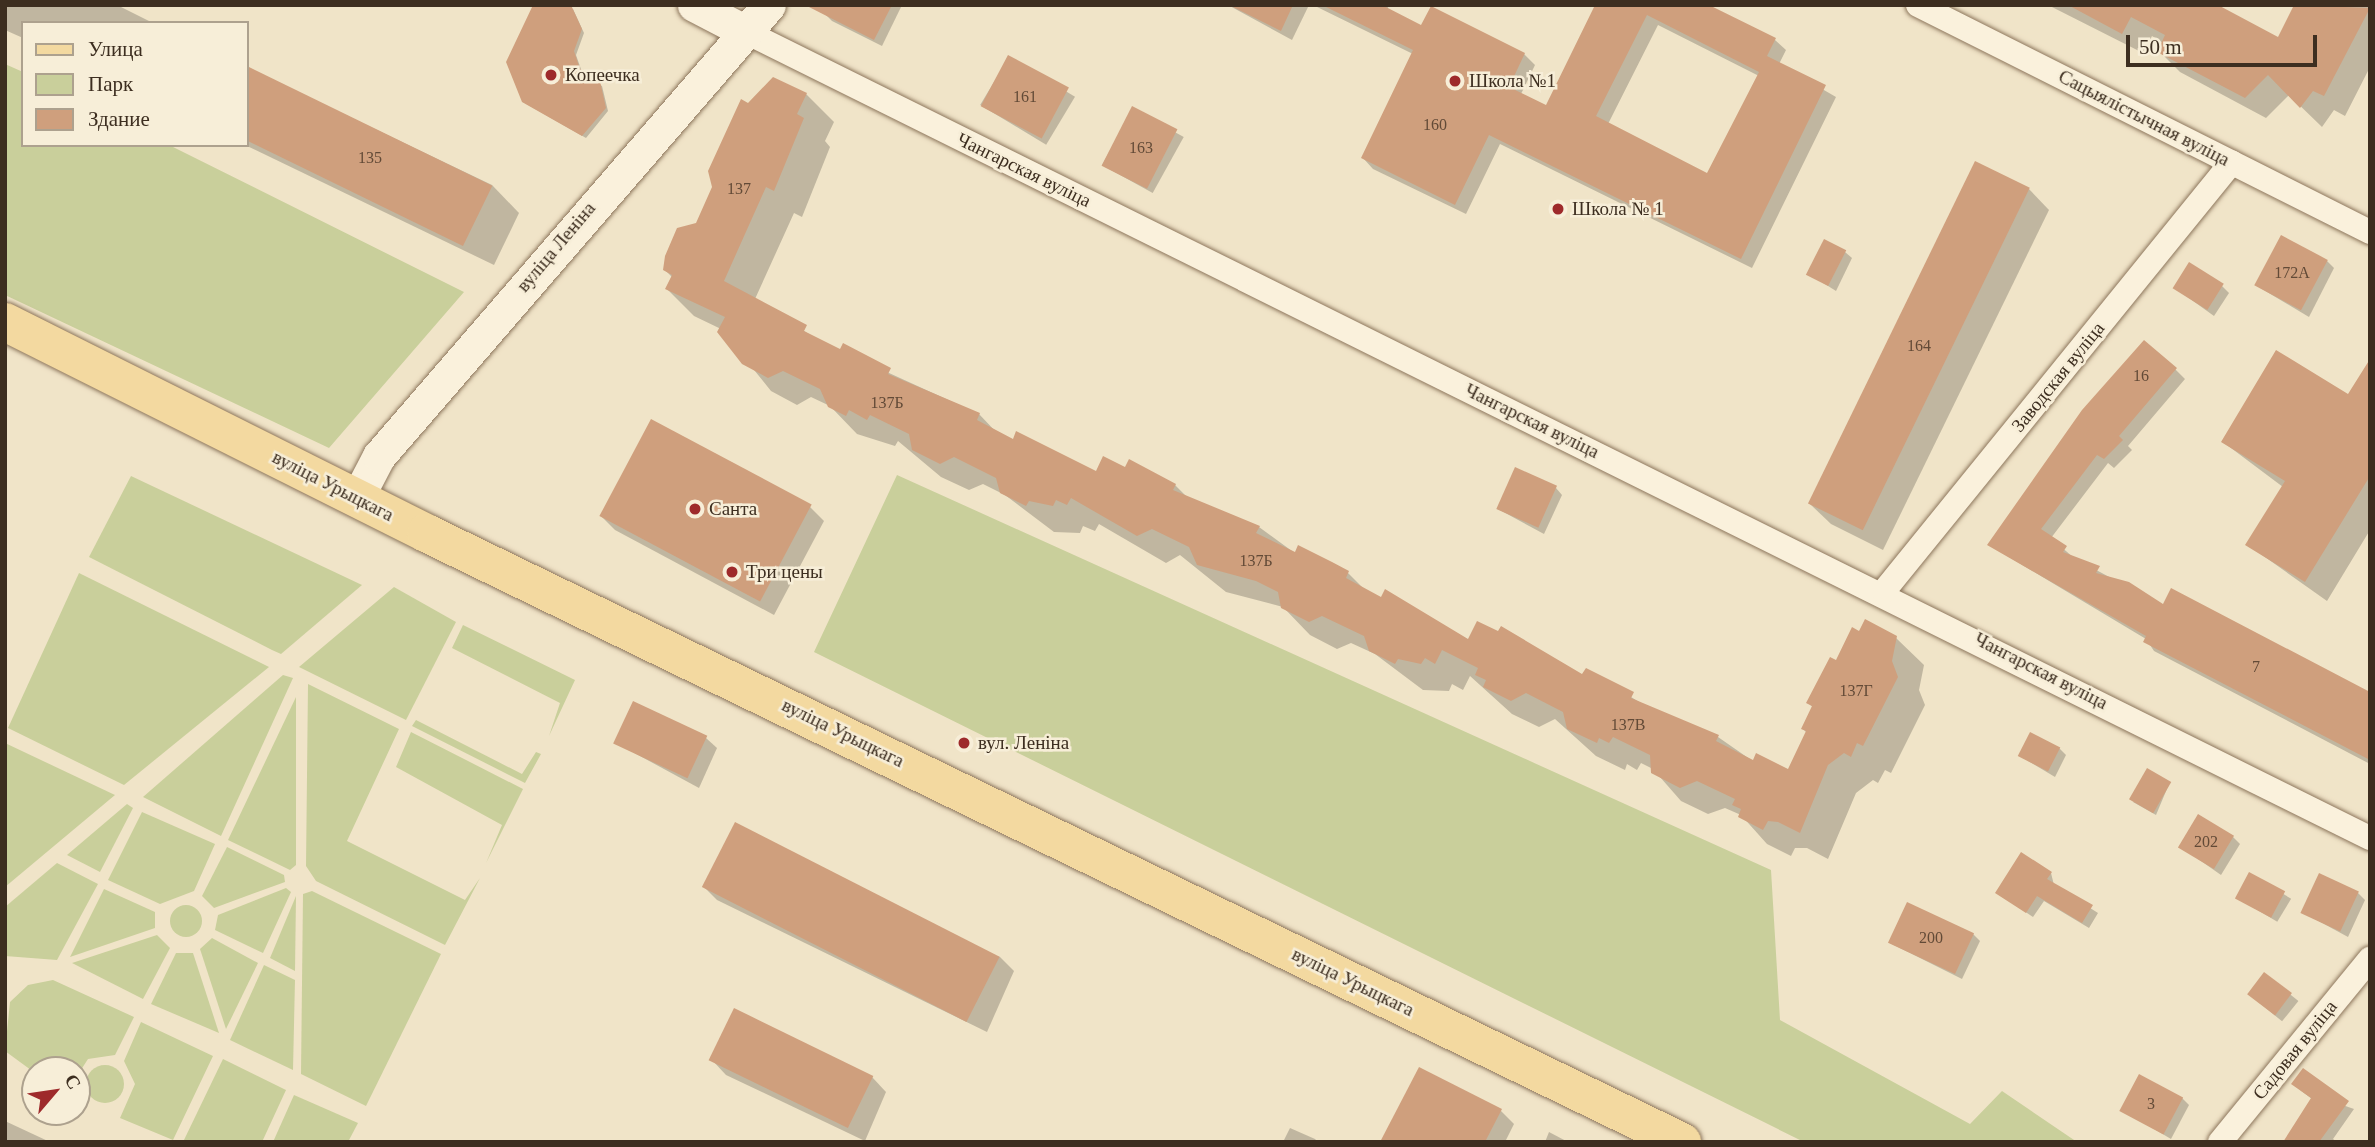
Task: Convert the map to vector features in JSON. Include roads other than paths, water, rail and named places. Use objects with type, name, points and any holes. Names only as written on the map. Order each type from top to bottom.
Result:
[{"type":"main road","name":"Чангарская вуліца","points":[[694,5],[746,32]]},
{"type":"main road","name":"вуліца Леніна","points":[[357,498],[379,456],[769,5]]},
{"type":"main road","name":"вуліца Урыцкага","points":[[5,322],[357,498],[1682,1142]]},
{"type":"street","name":"Сацыялістычная вуліца","points":[[1918,5],[2370,232]]},
{"type":"street","name":"Чангарская вуліца","points":[[746,32],[1884,591],[2370,838]]},
{"type":"street","name":"Заводская вуліца","points":[[1884,591],[2232,162]]},
{"type":"street","name":"Садовая вуліца","points":[[2220,1142],[2370,959]]},
{"type":"place","name":"Копеечка","points":[[551,75]]},
{"type":"place","name":"Школа №1","points":[[1455,81]]},
{"type":"place","name":"Школа № 1","points":[[1558,209]]},
{"type":"place","name":"Санта","points":[[695,509]]},
{"type":"place","name":"Три цены","points":[[732,572]]},
{"type":"place","name":"вул. Леніна","points":[[964,743]]}]
